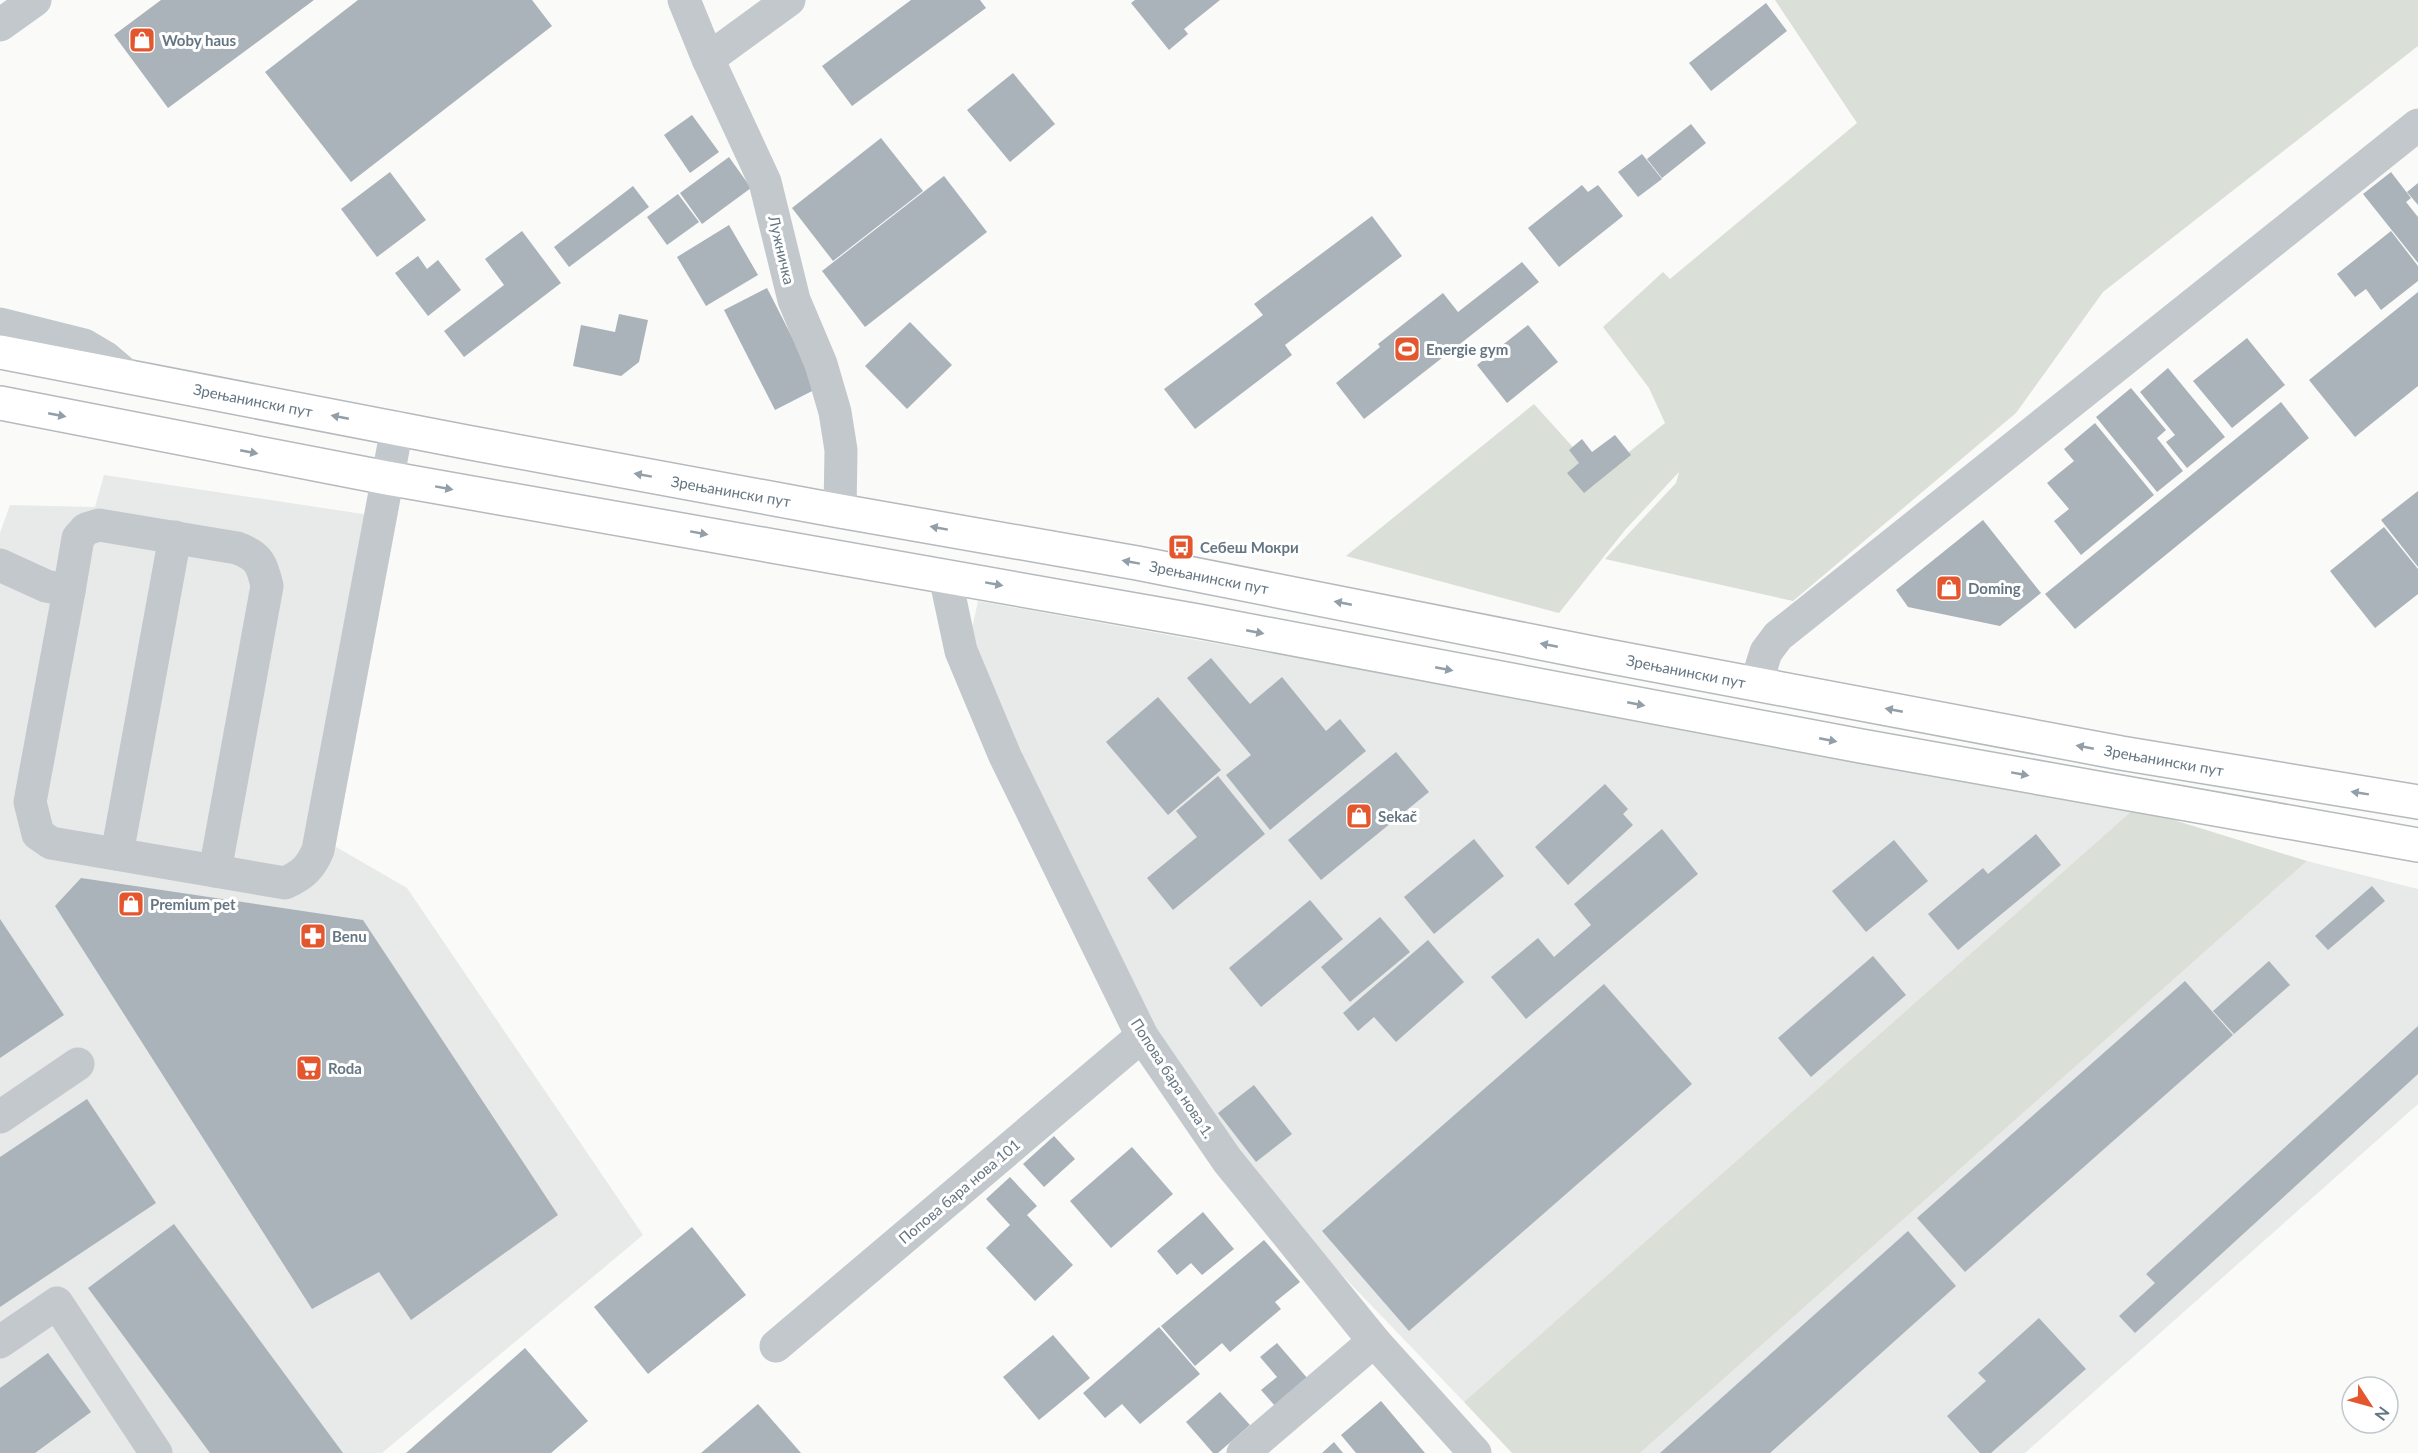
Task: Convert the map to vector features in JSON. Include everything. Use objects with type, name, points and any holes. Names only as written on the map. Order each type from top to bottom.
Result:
[{"type":"main road","name":"Зрењанински пут","points":[[0,352],[840,511],[1137,563],[2121,753],[2418,802]]},
{"type":"main road","points":[[0,403],[387,478],[1198,621],[1850,744],[2418,845]]},
{"type":"street","points":[[0,25],[35,0]]},
{"type":"street","name":"Лужничка","points":[[684,0],[708,59],[765,182],[794,300],[821,364],[832,402],[841,450],[840,511]]},
{"type":"street","points":[[708,59],[789,0]]},
{"type":"street","points":[[1756,684],[1766,652],[1778,636],[2418,125]]},
{"type":"street","points":[[0,324],[84,345],[106,358],[126,375]]},
{"type":"street","points":[[215,871],[267,586],[263,569],[254,554],[237,548],[175,537],[99,525],[86,529],[78,538],[30,802],[38,834],[51,843],[285,883],[301,876],[312,864],[320,838],[397,428]]},
{"type":"street","points":[[117,854],[175,537]]},
{"type":"street","points":[[0,565],[46,586],[69,591]]},
{"type":"street","name":"Попова бара нова 1.","points":[[945,576],[961,651],[1005,756],[1142,1036],[1227,1160],[1458,1448]]},
{"type":"street","name":"Попова бара нова 101","points":[[776,1346],[1142,1036]]},
{"type":"street","points":[[0,1117],[78,1064]]},
{"type":"street","points":[[0,1342],[57,1303],[156,1453]]},
{"type":"street","points":[[1243,1453],[1374,1341]]},
{"type":"shaded area","points":[[1775,0],[2418,0],[2418,46],[2103,292],[2016,413],[1793,601],[1605,559],[1676,483],[1679,472],[1625,530],[1559,613],[1346,556],[1534,404],[1599,476],[1665,423],[1649,388],[1603,327],[1663,272],[1670,279],[1857,123]]},
{"type":"shaded area","points":[[104,475],[396,519],[331,844],[407,888],[643,1235],[382,1453],[0,1453],[0,533],[10,505],[95,507]]},
{"type":"shaded area","points":[[978,601],[2135,808],[1464,1402],[1275,1205],[1158,1035],[968,647]]},
{"type":"shaded area","points":[[2135,808],[2307,861],[1640,1453],[1512,1453],[1464,1402]]},
{"type":"shaded area","points":[[2307,861],[2418,889],[2418,1104],[2025,1453],[1640,1453]]},
{"type":"building","points":[[161,0],[314,0],[168,108],[114,35]]},
{"type":"building","points":[[358,0],[532,0],[552,26],[351,182],[265,72]]},
{"type":"building","points":[[911,0],[980,0],[986,8],[852,106],[822,66]]},
{"type":"building","points":[[1135,0],[1220,0],[1184,29],[1188,34],[1169,50],[1131,3]]},
{"type":"building","points":[[1766,3],[1787,31],[1711,91],[1689,63]]},
{"type":"building","points":[[1013,73],[1055,124],[1010,162],[967,110]]},
{"type":"building","points":[[692,115],[719,152],[690,173],[664,135]]},
{"type":"building","points":[[1691,124],[1706,143],[1662,178],[1647,159]]},
{"type":"building","points":[[881,138],[923,191],[833,261],[792,208]]},
{"type":"building","points":[[1642,154],[1662,179],[1638,197],[1618,172]]},
{"type":"building","points":[[729,157],[751,188],[702,224],[680,193]]},
{"type":"building","points":[[390,172],[426,220],[377,257],[341,209]]},
{"type":"building","points":[[2391,172],[2411,198],[2406,202],[2418,217],[2418,263],[2363,194]]},
{"type":"building","points":[[944,176],[987,232],[865,327],[822,271]]},
{"type":"building","points":[[2418,183],[2418,205],[2407,192]]},
{"type":"building","points":[[1582,185],[1588,192],[1598,185],[1623,216],[1559,267],[1528,228]]},
{"type":"building","points":[[633,186],[649,207],[569,267],[554,247]]},
{"type":"building","points":[[678,194],[699,222],[667,245],[647,217]]},
{"type":"building","points":[[1372,216],[1402,256],[1285,345],[1292,355],[1195,429],[1164,389],[1263,315],[1254,304]]},
{"type":"building","points":[[729,225],[758,275],[706,306],[677,257]]},
{"type":"building","points":[[522,231],[561,283],[464,357],[444,331],[504,285],[485,259]]},
{"type":"building","points":[[2391,231],[2418,266],[2418,281],[2381,310],[2366,289],[2355,297],[2337,274]]},
{"type":"building","points":[[418,256],[427,269],[438,260],[461,290],[428,316],[395,273]]},
{"type":"building","points":[[1522,262],[1539,282],[1364,419],[1336,383],[1380,347],[1378,344],[1443,293],[1458,312]]},
{"type":"building","points":[[767,288],[818,388],[775,410],[724,310]]},
{"type":"building","points":[[2418,292],[2418,386],[2355,437],[2309,380]]},
{"type":"building","points":[[619,314],[648,320],[639,362],[621,376],[573,366],[581,325],[615,332]]},
{"type":"building","points":[[910,322],[952,365],[907,409],[865,366]]},
{"type":"building","points":[[1528,325],[1558,362],[1507,403],[1477,365]]},
{"type":"building","points":[[2247,338],[2285,385],[2232,428],[2193,381]]},
{"type":"building","points":[[2168,368],[2225,437],[2187,468],[2166,442],[2175,435],[2140,392]]},
{"type":"building","points":[[2131,388],[2166,430],[2157,438],[2183,471],[2157,492],[2096,417]]},
{"type":"building","points":[[2281,402],[2309,438],[2075,629],[2045,594]]},
{"type":"building","points":[[2095,423],[2154,495],[2081,555],[2054,521],[2069,509],[2047,483],[2074,461],[2064,449]]},
{"type":"building","points":[[1615,435],[1631,455],[1584,493],[1567,473],[1579,463],[1569,450],[1582,439],[1592,452]]},
{"type":"building","points":[[2418,491],[2418,567],[2381,520]]},
{"type":"building","points":[[1983,520],[2041,593],[2000,626],[1908,607],[1896,590]]},
{"type":"building","points":[[2384,527],[2418,569],[2418,594],[2375,628],[2330,571]]},
{"type":"building","points":[[1211,658],[1250,704],[1282,677],[1326,731],[1340,719],[1366,751],[1270,830],[1226,775],[1251,755],[1187,678]]},
{"type":"building","points":[[1158,697],[1221,770],[1168,815],[1106,742]]},
{"type":"building","name":"Sekač","points":[[1396,752],[1429,792],[1321,880],[1288,840]]},
{"type":"building","points":[[1218,776],[1265,834],[1173,910],[1147,878],[1197,837],[1176,811]]},
{"type":"building","points":[[1605,784],[1628,809],[1623,814],[1633,825],[1568,885],[1535,847]]},
{"type":"building","points":[[1662,829],[1698,874],[1526,1019],[1491,977],[1538,938],[1554,957],[1591,925],[1574,904]]},
{"type":"building","points":[[2036,834],[2061,865],[1958,950],[1928,914],[1983,868],[1988,874]]},
{"type":"building","points":[[1474,839],[1504,876],[1434,934],[1404,897]]},
{"type":"building","points":[[1894,840],[1928,881],[1866,932],[1832,891]]},
{"type":"building","name":"Roda","points":[[81,878],[363,920],[558,1215],[411,1320],[379,1272],[312,1309],[55,906]]},
{"type":"building","points":[[2372,886],[2385,901],[2328,950],[2315,936]]},
{"type":"building","points":[[1310,900],[1343,939],[1261,1007],[1229,968]]},
{"type":"building","points":[[1380,917],[1410,952],[1350,1002],[1321,967]]},
{"type":"building","points":[[0,919],[64,1015],[0,1058]]},
{"type":"building","points":[[1428,940],[1464,982],[1396,1042],[1374,1017],[1358,1031],[1343,1013]]},
{"type":"building","points":[[1873,956],[1906,995],[1811,1077],[1778,1038]]},
{"type":"building","points":[[2269,961],[2290,985],[2234,1034],[2213,1011]]},
{"type":"building","points":[[2185,981],[2233,1035],[1965,1272],[1917,1218]]},
{"type":"building","points":[[1604,984],[1692,1084],[1409,1331],[1322,1231]]},
{"type":"building","points":[[2418,1026],[2418,1074],[2135,1333],[2119,1316],[2155,1283],[2146,1274]]},
{"type":"building","points":[[1254,1085],[1292,1134],[1256,1162],[1218,1113]]},
{"type":"building","points":[[87,1099],[156,1203],[0,1307],[0,1157]]},
{"type":"building","points":[[1054,1136],[1075,1159],[1044,1187],[1023,1164]]},
{"type":"building","points":[[1132,1147],[1173,1194],[1111,1248],[1070,1201]]},
{"type":"building","points":[[1010,1177],[1037,1206],[1027,1215],[1073,1265],[1035,1301],[986,1248],[1010,1225],[986,1199]]},
{"type":"building","points":[[1203,1212],[1234,1249],[1202,1275],[1191,1263],[1177,1275],[1157,1251]]},
{"type":"building","points":[[174,1224],[343,1453],[210,1453],[88,1288]]},
{"type":"building","points":[[692,1227],[746,1295],[648,1374],[594,1307]]},
{"type":"building","points":[[1908,1231],[1956,1286],[1770,1453],[1660,1453]]},
{"type":"building","points":[[1264,1240],[1300,1282],[1275,1302],[1281,1309],[1230,1352],[1222,1343],[1195,1366],[1161,1326]]},
{"type":"building","points":[[2039,1318],[2086,1369],[1991,1453],[1980,1453],[1947,1416],[1986,1381],[1978,1373]]},
{"type":"building","points":[[1159,1327],[1200,1374],[1140,1424],[1122,1404],[1105,1418],[1083,1393]]},
{"type":"building","points":[[1053,1335],[1090,1378],[1039,1420],[1003,1377]]},
{"type":"building","points":[[1277,1343],[1308,1379],[1276,1407],[1261,1390],[1277,1377],[1260,1357]]},
{"type":"building","points":[[525,1348],[588,1421],[551,1453],[406,1453]]},
{"type":"building","points":[[48,1353],[91,1412],[35,1453],[0,1453],[0,1388]]},
{"type":"building","points":[[1220,1392],[1250,1425],[1218,1453],[1213,1453],[1186,1422]]},
{"type":"building","points":[[1381,1401],[1425,1453],[1356,1453],[1341,1435]]},
{"type":"building","points":[[758,1404],[801,1453],[701,1453]]},
{"type":"building","points":[[1334,1442],[1343,1453],[1322,1453]]},
{"type":"place","name":"Woby haus","points":[[142,40]]},
{"type":"place","name":"Energie gym","points":[[1407,349]]},
{"type":"place","name":"Себеш Мокри","points":[[1181,547]]},
{"type":"place","name":"Doming","points":[[1949,588]]},
{"type":"place","name":"Sekač","points":[[1359,816]]},
{"type":"place","name":"Premium pet","points":[[131,904]]},
{"type":"place","name":"Benu","points":[[313,936]]},
{"type":"place","name":"Roda","points":[[309,1068]]}]
